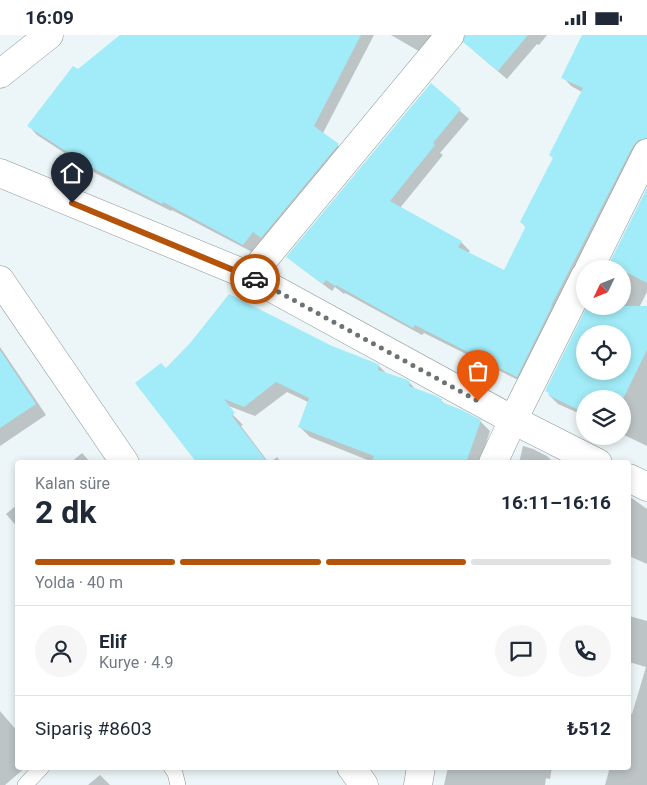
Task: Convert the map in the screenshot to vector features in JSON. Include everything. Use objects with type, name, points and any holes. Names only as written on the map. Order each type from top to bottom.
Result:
[{"type":"street","points":[[0,73],[49,35]]},
{"type":"street","points":[[250,276],[450,35]]},
{"type":"street","points":[[594,260],[647,153]]},
{"type":"street","points":[[0,173],[250,276],[512,420],[592,460]]},
{"type":"street","points":[[0,280],[123,460]]},
{"type":"street","points":[[495,460],[512,420],[576,294]]},
{"type":"street","points":[[631,479],[647,487]]},
{"type":"street","points":[[353,770],[364,785]]},
{"type":"street","points":[[418,785],[420,770]]},
{"type":"lane","points":[[25,785],[39,770]]},
{"type":"lane","points":[[173,770],[178,785]]},
{"type":"building","points":[[120,35],[361,35],[314,126],[339,144],[261,238],[253,232],[243,245],[163,202],[162,204],[87,165],[27,126],[73,66],[78,69]]},
{"type":"building","points":[[465,35],[528,35],[498,71],[463,42]]},
{"type":"building","points":[[582,35],[647,35],[647,138],[639,140],[633,146],[517,377],[415,325],[413,328],[326,280],[323,284],[286,257],[431,83],[461,109],[390,201],[462,241],[458,247],[504,270],[526,226],[520,222],[553,158],[549,155],[583,88],[561,78]]},
{"type":"building","points":[[647,188],[647,283],[631,275],[631,260],[611,260]]},
{"type":"building","points":[[229,294],[332,346],[378,364],[378,370],[408,380],[410,382],[409,386],[436,396],[442,399],[441,402],[481,420],[467,460],[372,460],[374,456],[298,427],[309,398],[276,382],[244,407],[224,399],[235,413],[232,416],[266,460],[195,460],[135,383],[161,363],[166,368],[191,342]]},
{"type":"building","points":[[631,306],[647,306],[647,350],[627,390],[576,390],[576,409],[548,395],[549,393],[545,391],[576,328],[576,380],[631,380],[631,325],[578,325],[583,315],[631,315]]},
{"type":"building","points":[[0,350],[36,404],[0,428]]},
{"type":"way so far","points":[[255,279],[478,401]]},
{"type":"route","points":[[72,203],[255,279]]}]
